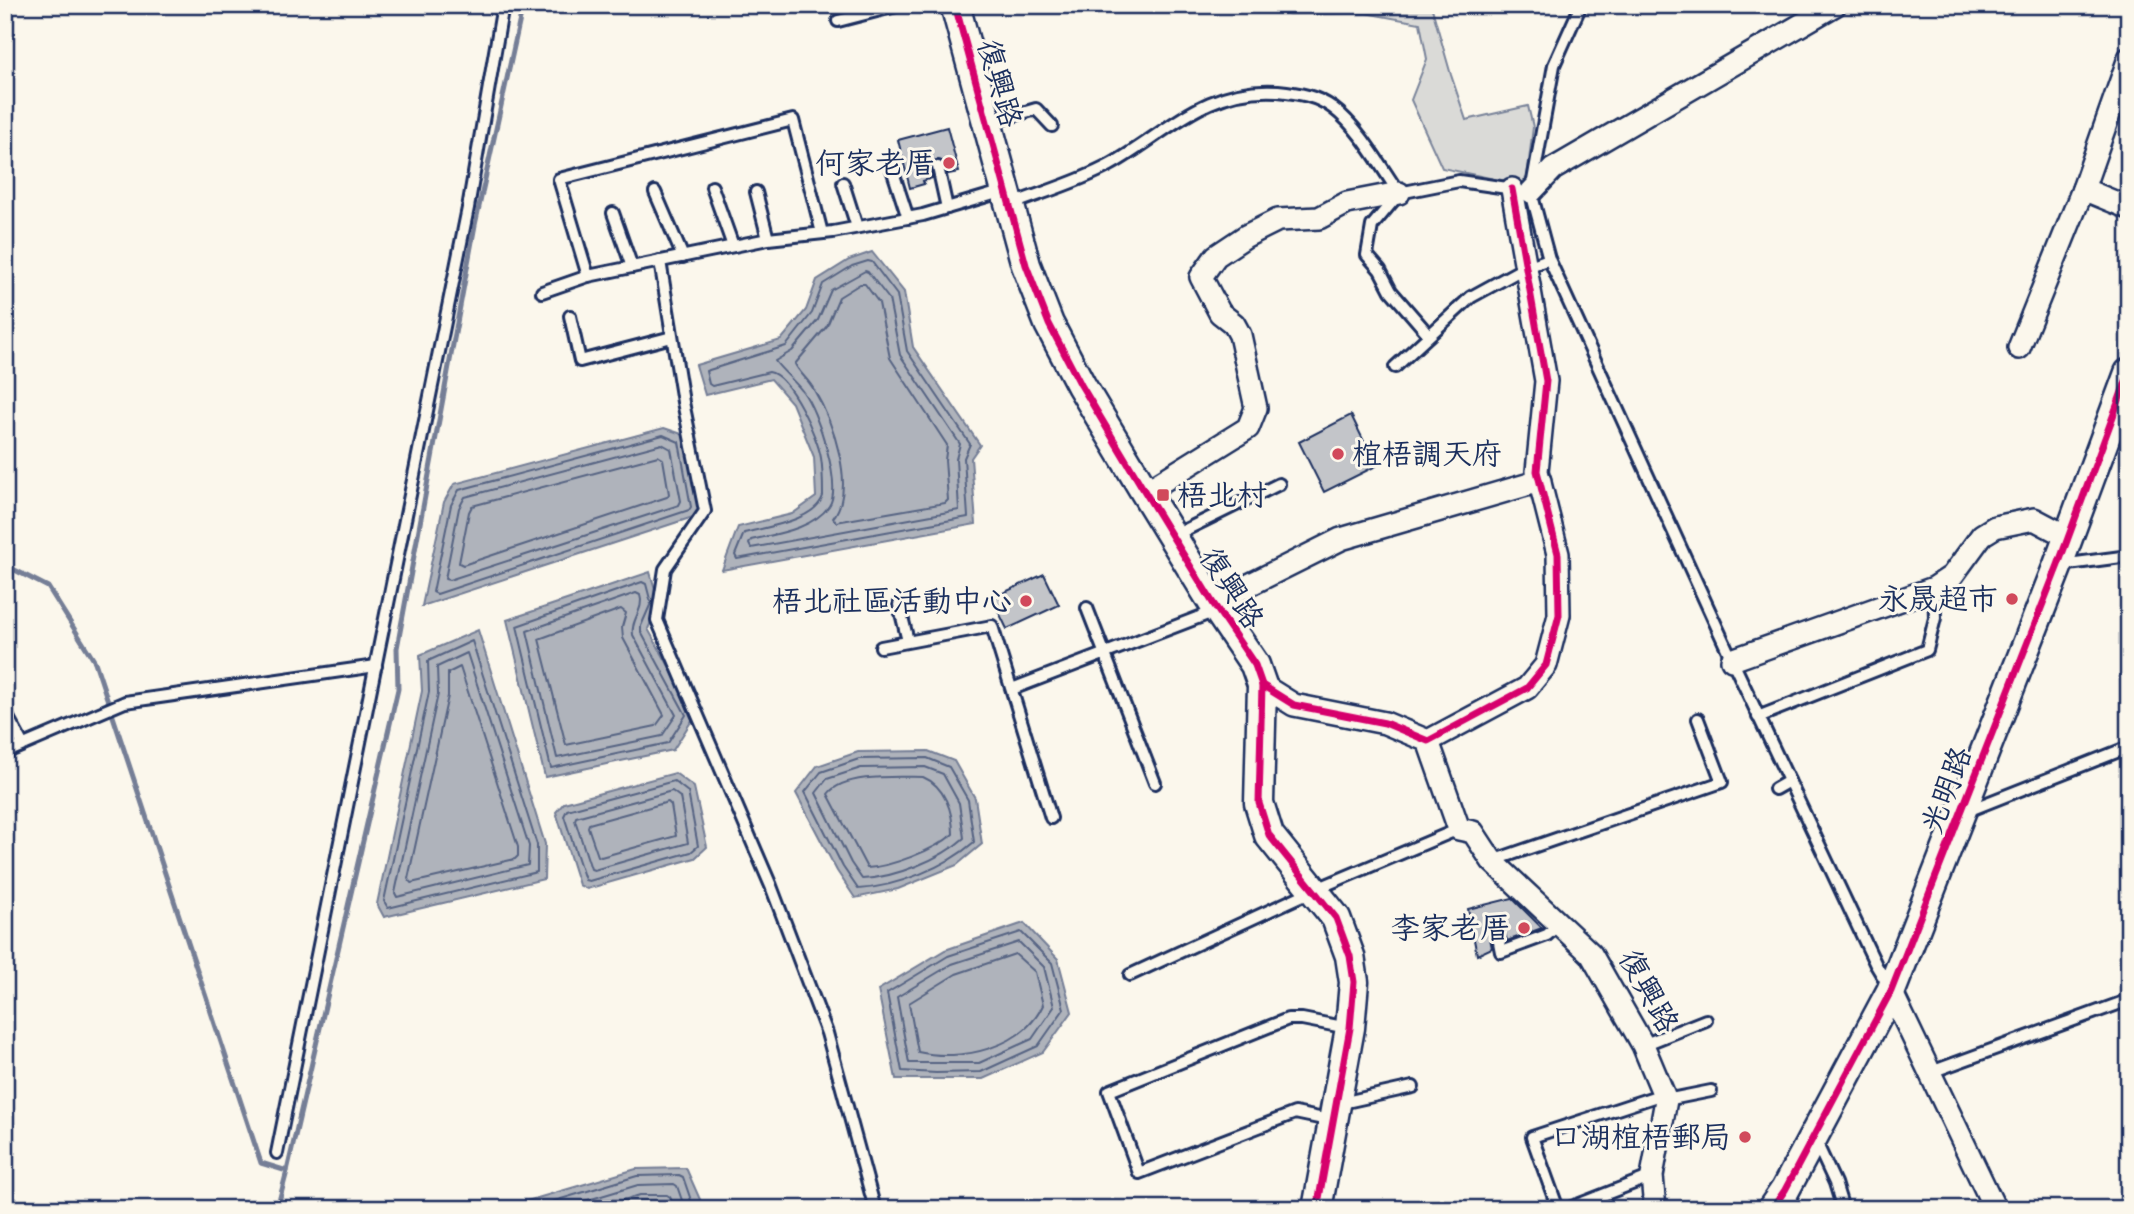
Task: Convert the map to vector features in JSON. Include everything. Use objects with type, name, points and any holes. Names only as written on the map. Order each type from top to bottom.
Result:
[{"type":"street","name":"復興路","points":[[955,5],[1026,265],[1049,324],[1081,385],[1172,537],[1255,665],[1262,685],[1259,803],[1269,835],[1336,918],[1350,956],[1354,982],[1350,1028],[1317,1209]]},
{"type":"street","points":[[1428,741],[1527,688],[1546,665],[1559,615],[1558,554],[1537,471],[1546,381],[1524,268],[1522,191],[1553,169],[1835,5]]},
{"type":"street","points":[[2019,348],[2083,189],[2129,58]]},
{"type":"street","points":[[2083,189],[2129,208]]},
{"type":"street","points":[[1145,492],[1248,428],[1256,408],[1240,335],[1234,324],[1220,313],[1201,277],[1216,256],[1246,236],[1278,220],[1319,218],[1347,203],[1399,193]]},
{"type":"street","name":"光明路","points":[[1772,1209],[1891,991],[2058,565],[2129,373]]},
{"type":"street","points":[[1216,607],[1341,539],[1540,481]]},
{"type":"street","points":[[1732,660],[1934,588],[1952,576],[1982,535],[1995,527],[2034,519],[2068,537]]},
{"type":"street","points":[[1262,685],[1294,705],[1385,723],[1428,741],[1459,830]]},
{"type":"street","name":"復興路","points":[[1459,830],[1474,832],[1492,861],[1591,954],[1643,1045],[1665,1097]]},
{"type":"street","points":[[1891,991],[1995,1209]]},
{"type":"street","points":[[1656,1209],[1652,1176],[1665,1097]]},
{"type":"lane","points":[[277,1153],[468,208],[503,5]]},
{"type":"lane","points":[[838,21],[900,5]]},
{"type":"lane","points":[[1581,5],[1554,65],[1522,191],[1549,259],[1758,717],[1876,965],[1891,991]]},
{"type":"lane","points":[[542,292],[589,276],[733,246],[857,227],[1009,198],[1109,165],[1169,125],[1229,94],[1266,90],[1296,93],[1317,99],[1335,110],[1354,130],[1399,193]]},
{"type":"lane","points":[[988,123],[1036,109],[1052,126]]},
{"type":"lane","points":[[589,276],[559,179],[793,120],[822,233]]},
{"type":"lane","points":[[938,167],[947,208]]},
{"type":"lane","points":[[892,169],[908,218]]},
{"type":"lane","points":[[1429,335],[1391,291],[1380,270],[1367,255],[1372,226],[1399,193],[1459,181],[1522,191]]},
{"type":"lane","points":[[843,183],[857,227]]},
{"type":"lane","points":[[712,187],[733,246]]},
{"type":"lane","points":[[655,192],[683,257]]},
{"type":"lane","points":[[756,192],[768,239]]},
{"type":"lane","points":[[613,213],[632,267]]},
{"type":"lane","points":[[1395,367],[1471,297],[1524,268],[1549,259]]},
{"type":"lane","points":[[660,261],[683,402],[705,511],[664,569],[657,620],[771,886],[827,1033],[875,1209]]},
{"type":"lane","points":[[570,316],[580,361],[672,337]]},
{"type":"lane","points":[[1172,537],[1279,484]]},
{"type":"lane","points":[[2058,565],[2129,556]]},
{"type":"lane","points":[[1758,717],[1927,650],[1935,618],[1934,588]]},
{"type":"lane","points":[[899,605],[908,642]]},
{"type":"lane","points":[[1012,689],[1216,607]]},
{"type":"lane","points":[[1087,608],[1155,783]]},
{"type":"lane","points":[[881,647],[992,626],[1051,818]]},
{"type":"lane","points":[[5,752],[125,702],[376,666]]},
{"type":"lane","points":[[5,712],[23,745]]},
{"type":"lane","points":[[1492,861],[1723,782],[1698,719]]},
{"type":"lane","points":[[1961,813],[2129,747]]},
{"type":"lane","points":[[1775,789],[1789,780]]},
{"type":"lane","points":[[1130,975],[1314,890],[1459,830]]},
{"type":"lane","points":[[1496,928],[1501,952],[1547,934],[1559,924]]},
{"type":"lane","points":[[1931,1072],[2129,1000]]},
{"type":"lane","points":[[1350,1028],[1288,1019],[1108,1091],[1139,1173],[1295,1113],[1335,1113],[1413,1087]]},
{"type":"lane","points":[[1643,1045],[1706,1020]]},
{"type":"lane","points":[[1558,1209],[1532,1137],[1665,1097],[1711,1091]]},
{"type":"lane","points":[[1813,1136],[1835,1183],[1843,1209]]},
{"type":"lane","points":[[1567,1209],[1652,1176]]},
{"type":"shaded area","points":[[1272,5],[1431,5],[1466,120],[1528,106],[1533,127],[1527,177],[1523,182],[1504,181],[1442,168],[1411,100],[1427,59],[1420,23],[1365,13],[1289,14]]},
{"type":"water","points":[[872,252],[904,292],[913,347],[980,445],[971,458],[976,524],[722,570],[738,527],[792,514],[816,497],[814,457],[792,403],[771,379],[705,395],[696,365],[781,340],[806,310],[817,280],[849,260]]},
{"type":"water","points":[[664,428],[685,435],[699,515],[422,606],[444,502],[454,484]]},
{"type":"water","points":[[650,572],[659,603],[648,629],[696,714],[673,750],[545,777],[507,620]]},
{"type":"water","points":[[478,630],[545,844],[544,879],[384,917],[377,904],[422,691],[420,655]]},
{"type":"water","points":[[928,751],[954,761],[975,798],[982,844],[957,865],[898,889],[855,898],[837,871],[796,793],[817,766],[858,752]]},
{"type":"water","points":[[675,773],[694,787],[707,847],[695,858],[587,889],[579,885],[556,812],[564,803]]},
{"type":"water","points":[[1024,923],[1058,959],[1072,1012],[1043,1052],[983,1079],[896,1079],[878,990],[945,950]]},
{"type":"water","points":[[686,1168],[702,1204],[700,1209],[518,1209],[517,1204],[636,1169]]},
{"type":"building","name":"何家老厝","points":[[947,127],[959,172],[948,174],[944,162],[936,160],[930,165],[932,178],[923,181],[924,184],[910,188],[898,140]]},
{"type":"building","name":"椬梧調天府","points":[[1351,415],[1376,466],[1324,492],[1299,442]]},
{"type":"building","name":"梧北社區活動中心","points":[[1044,574],[1059,605],[1007,629],[992,598]]},
{"type":"building","name":"李家老厝","points":[[1512,898],[1542,928],[1507,941],[1502,922],[1494,920],[1488,928],[1492,948],[1477,955],[1468,909]]},
{"type":"waterway","points":[[287,1171],[398,689],[397,648],[475,225],[523,5]]},
{"type":"waterway","points":[[5,565],[48,587],[95,662],[261,1163],[287,1171],[277,1209]]},
{"type":"cycle path","points":[[955,5],[1026,265],[1049,324],[1081,385],[1145,492],[1213,603],[1255,665],[1262,685],[1259,803],[1269,835],[1336,918],[1350,956],[1354,982],[1350,1028],[1317,1209]]},
{"type":"cycle path","points":[[1262,685],[1294,705],[1385,723],[1428,741],[1527,688],[1546,665],[1559,615],[1558,554],[1537,471],[1546,381],[1512,189]]},
{"type":"cycle path","points":[[1772,1209],[1785,1190],[1891,991],[2058,565],[2129,373]]},
{"type":"place","name":"何家老厝","points":[[949,163]]},
{"type":"place","name":"椬梧調天府","points":[[1338,454]]},
{"type":"place","name":"梧北村","points":[[1163,495]]},
{"type":"place","name":"永晟超市","points":[[2012,599]]},
{"type":"place","name":"梧北社區活動中心","points":[[1026,601]]},
{"type":"place","name":"李家老厝","points":[[1524,928]]},
{"type":"place","name":"口湖椬梧郵局","points":[[1745,1137]]}]
